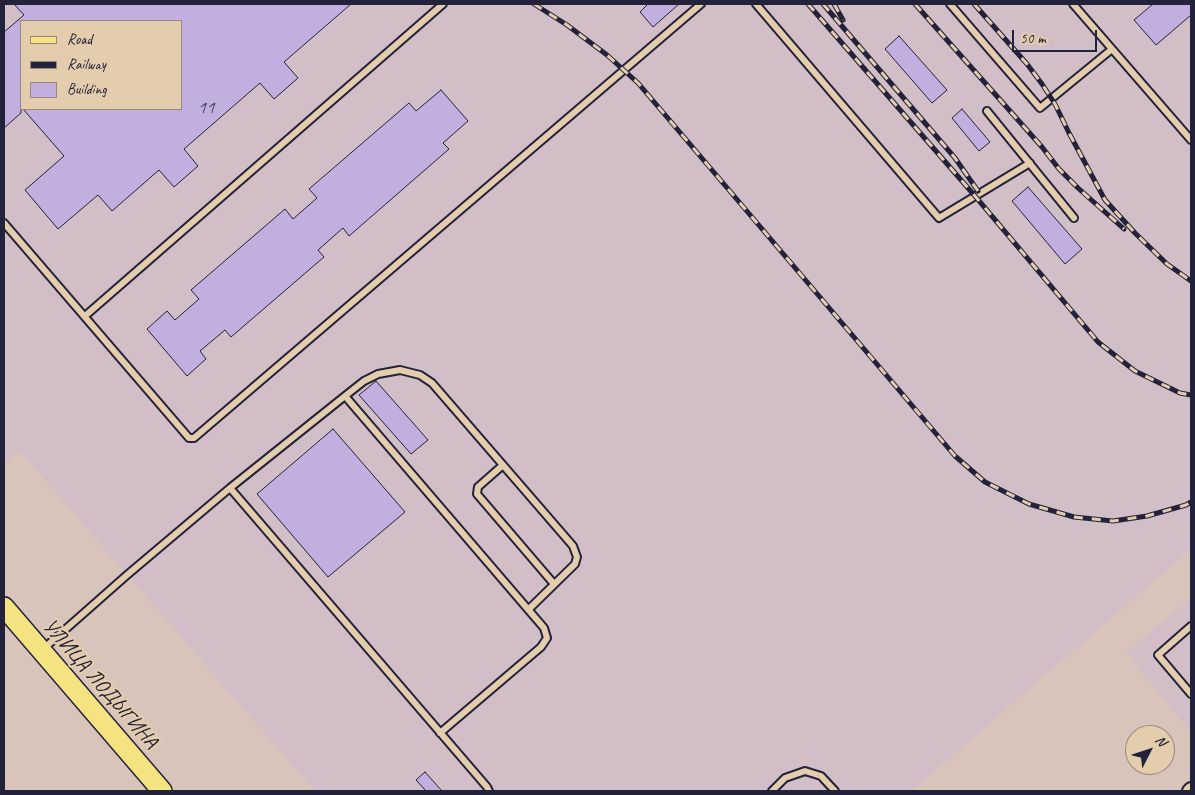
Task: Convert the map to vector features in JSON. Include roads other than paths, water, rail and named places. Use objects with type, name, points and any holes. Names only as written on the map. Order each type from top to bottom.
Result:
[{"type":"main road","name":"УЛИЦА ЛОДЫГИНА","points":[[4,607],[162,791]]},
{"type":"lane","points":[[85,316],[443,4]]},
{"type":"lane","points":[[4,222],[189,438],[194,438],[701,4]]},
{"type":"lane","points":[[756,4],[939,218],[1030,163]]},
{"type":"lane","points":[[950,4],[1040,108],[1112,49]]},
{"type":"lane","points":[[1073,4],[1191,140]]},
{"type":"lane","points":[[987,111],[1074,218]]},
{"type":"lane","points":[[41,651],[230,488],[364,381],[378,374],[400,370],[420,375],[432,383],[573,546],[577,557],[575,564],[529,609]]},
{"type":"lane","points":[[345,396],[529,609],[544,628],[547,638],[541,647],[440,733]]},
{"type":"lane","points":[[503,465],[478,487],[477,494],[554,584]]},
{"type":"lane","points":[[230,488],[487,787],[488,791]]},
{"type":"lane","points":[[1191,626],[1158,655],[1191,694]]},
{"type":"lane","points":[[772,791],[785,778],[806,771],[821,776],[834,791]]},
{"type":"railway","points":[[534,4],[567,25],[607,55],[638,83],[955,456],[985,482],[1029,504],[1074,517],[1113,521],[1147,516],[1191,502]]},
{"type":"railway","points":[[808,4],[975,196],[1098,342],[1135,371],[1180,393],[1191,395]]},
{"type":"railway","points":[[823,4],[955,158],[978,191]]},
{"type":"railway","points":[[834,4],[843,20]]},
{"type":"railway","points":[[915,4],[1042,147],[1059,169],[1124,229]]},
{"type":"railway","points":[[974,4],[1027,64],[1042,84],[1055,104],[1105,200],[1167,264],[1191,281]]}]
